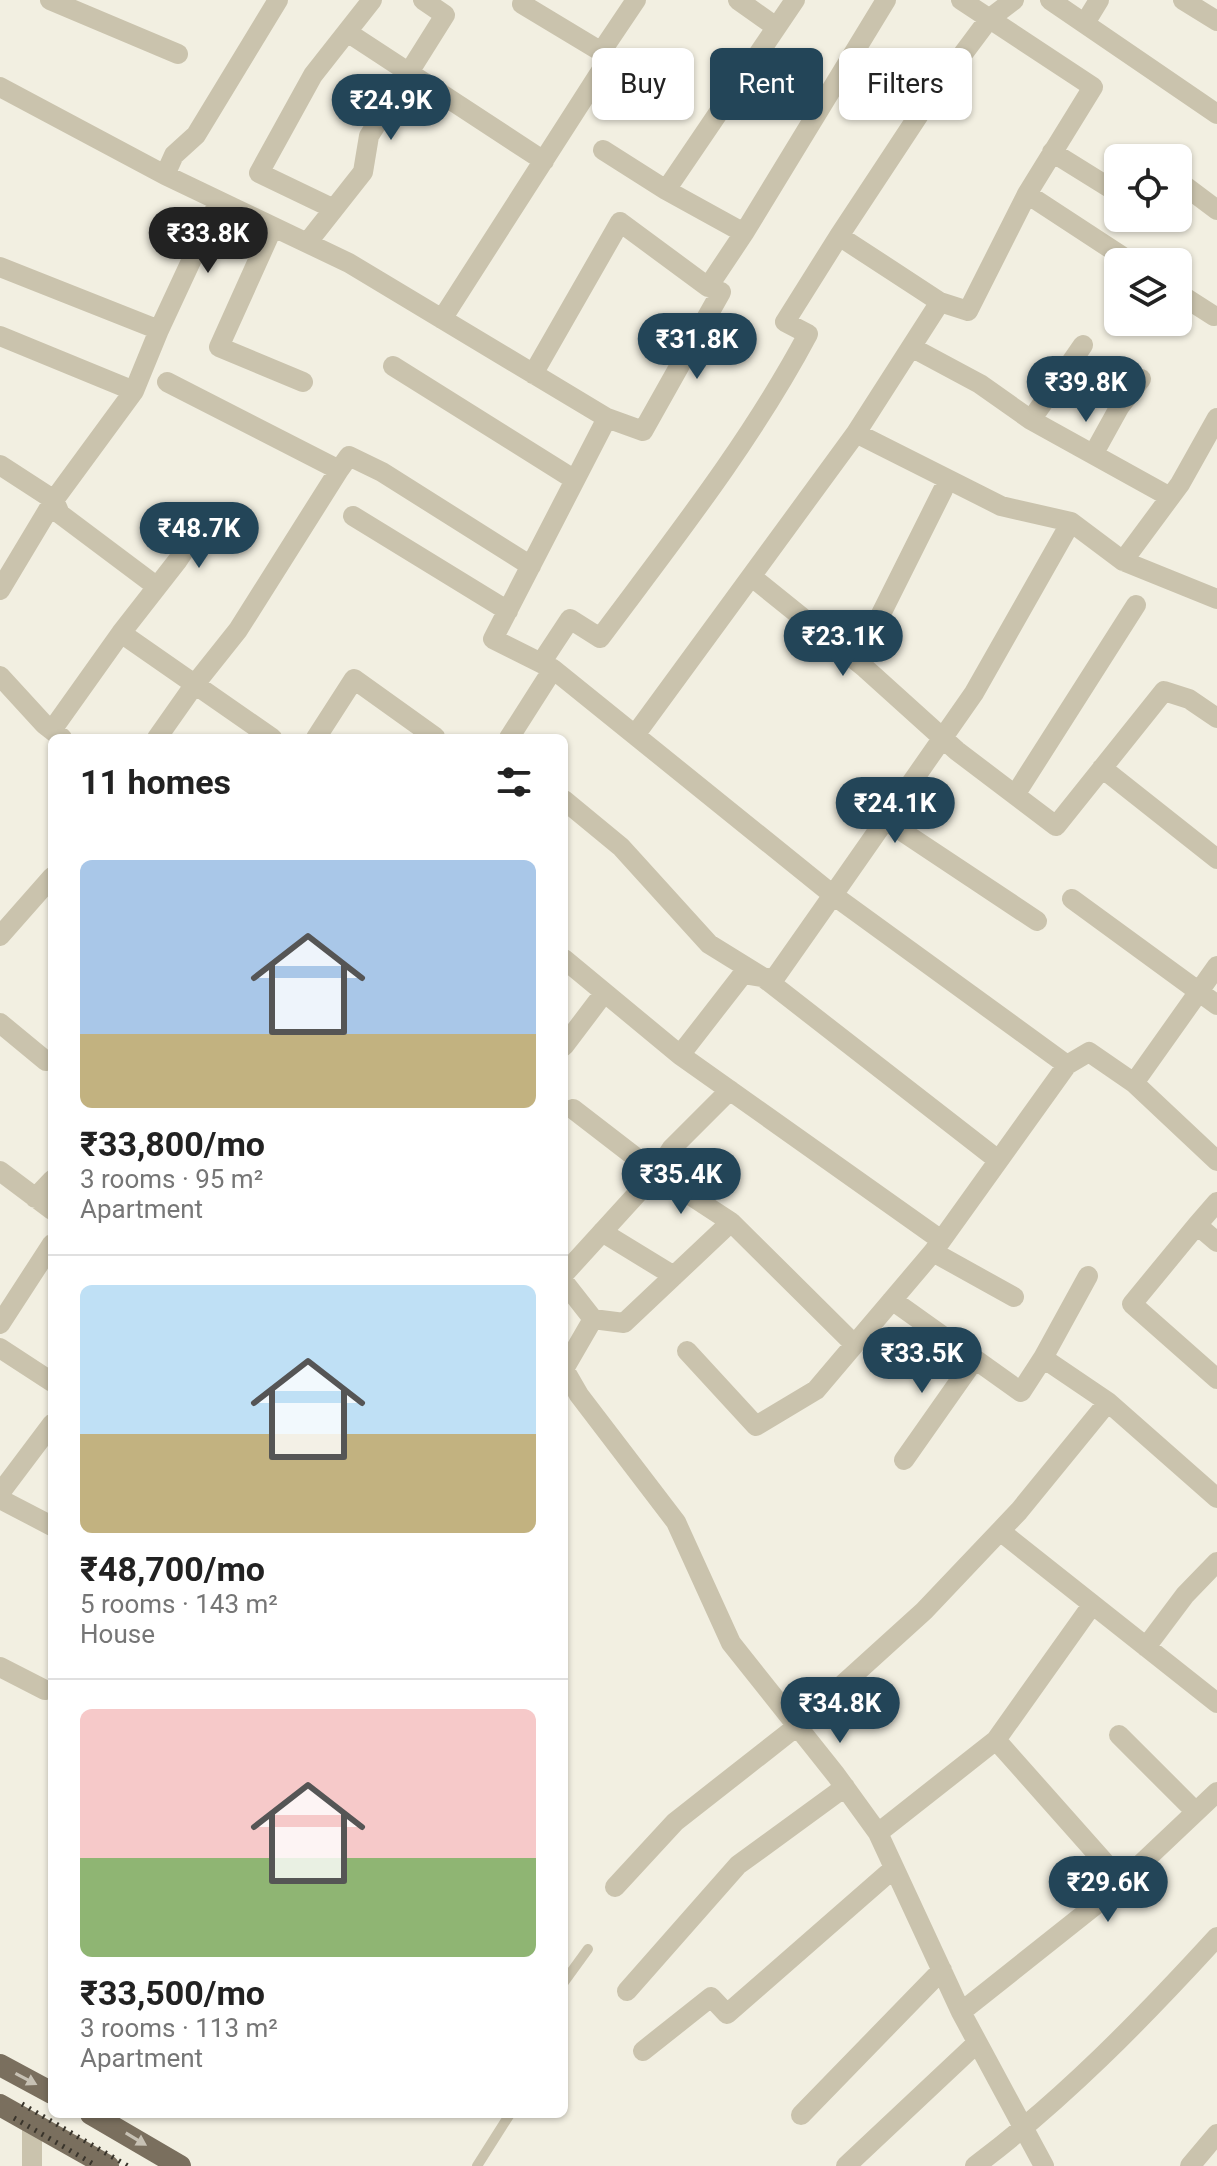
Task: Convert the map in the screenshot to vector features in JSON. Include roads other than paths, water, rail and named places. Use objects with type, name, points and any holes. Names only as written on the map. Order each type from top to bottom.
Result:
[{"type":"main road","points":[[0,2065],[48,2091]]},
{"type":"main road","points":[[0,2105],[108,2166]]},
{"type":"main road","points":[[98,2118],[180,2166]]},
{"type":"street","points":[[50,0],[178,54]]},
{"type":"street","points":[[165,175],[174,155],[196,135],[278,0]]},
{"type":"street","points":[[334,209],[259,173],[313,75],[372,0]]},
{"type":"street","points":[[307,243],[363,172],[369,136],[445,15],[423,0]]},
{"type":"street","points":[[525,0],[522,4],[594,48]]},
{"type":"street","points":[[604,48],[636,0]]},
{"type":"street","points":[[738,0],[776,27]]},
{"type":"street","points":[[666,190],[795,0]]},
{"type":"street","points":[[708,287],[886,0]]},
{"type":"street","points":[[839,236],[940,302],[968,311],[1027,194],[1093,87],[961,0]]},
{"type":"street","points":[[511,734],[570,619],[600,638],[697,508],[780,386],[808,334],[785,322],[930,98],[989,19],[1014,0]]},
{"type":"street","points":[[1050,0],[1217,114]]},
{"type":"street","points":[[1085,23],[1099,0]]},
{"type":"street","points":[[1186,1],[1217,21]]},
{"type":"street","points":[[347,32],[544,161]]},
{"type":"street","points":[[442,319],[592,85]]},
{"type":"street","points":[[0,87],[165,175],[349,263],[533,374],[607,418],[643,431],[721,292],[708,287],[620,222],[533,374]]},
{"type":"street","points":[[603,150],[666,190],[744,233]]},
{"type":"street","points":[[1052,152],[1104,184]]},
{"type":"street","points":[[1192,191],[1217,210]]},
{"type":"street","points":[[1027,194],[1110,248]]},
{"type":"street","points":[[0,590],[54,500],[134,391],[219,201]]},
{"type":"street","points":[[273,227],[219,347],[303,382]]},
{"type":"street","points":[[0,267],[159,330]]},
{"type":"street","points":[[635,735],[856,433],[940,302]]},
{"type":"street","points":[[1192,302],[1214,316]]},
{"type":"street","points":[[0,336],[134,391]]},
{"type":"street","points":[[1031,420],[1083,345]]},
{"type":"street","points":[[911,347],[980,384],[1031,420],[1170,497]]},
{"type":"street","points":[[393,366],[575,480]]},
{"type":"street","points":[[1094,453],[1120,406],[1141,379]]},
{"type":"street","points":[[167,382],[339,470]]},
{"type":"street","points":[[607,418],[493,639],[547,666],[833,895],[1067,1065]]},
{"type":"street","points":[[1123,561],[1170,497],[1217,418]]},
{"type":"street","points":[[856,433],[1001,506],[1071,522],[1123,561],[1217,599]]},
{"type":"street","points":[[160,734],[238,630],[349,456],[382,472],[531,566]]},
{"type":"street","points":[[0,465],[54,500],[60,514],[156,586]]},
{"type":"street","points":[[846,653],[872,632],[943,490]]},
{"type":"street","points":[[353,516],[508,611]]},
{"type":"street","points":[[680,1055],[743,974],[774,979],[974,693],[1071,522]]},
{"type":"street","points":[[0,676],[57,734],[121,633],[202,524]]},
{"type":"street","points":[[752,577],[846,653],[943,738],[1056,826],[1164,691],[1189,699],[1217,718]]},
{"type":"street","points":[[1015,795],[1136,605]]},
{"type":"street","points":[[121,633],[266,734]]},
{"type":"street","points":[[319,734],[354,679],[431,734]]},
{"type":"street","points":[[1102,768],[1217,859]]},
{"type":"street","points":[[568,803],[621,847],[709,944],[764,978],[998,1160]]},
{"type":"street","points":[[885,820],[1037,921]]},
{"type":"street","points":[[0,936],[48,882]]},
{"type":"street","points":[[1072,899],[1217,1005]]},
{"type":"street","points":[[568,962],[680,1055],[937,1246],[1014,1297]]},
{"type":"street","points":[[1134,1083],[1217,966]]},
{"type":"street","points":[[568,1041],[598,1001]]},
{"type":"street","points":[[0,1023],[46,1061]]},
{"type":"street","points":[[687,1351],[756,1426],[816,1390],[937,1246],[1067,1065],[1089,1052],[1134,1083],[1217,1161]]},
{"type":"street","points":[[568,1270],[656,1173],[672,1148],[730,1090]]},
{"type":"street","points":[[573,1109],[656,1173],[731,1222],[854,1344]]},
{"type":"street","points":[[0,1171],[48,1207]]},
{"type":"street","points":[[35,1198],[48,1184]]},
{"type":"street","points":[[1217,1202],[1132,1304],[1217,1379]]},
{"type":"street","points":[[568,1287],[593,1319],[624,1323],[731,1222]]},
{"type":"street","points":[[1197,1225],[1217,1242]]},
{"type":"street","points":[[602,1232],[674,1276]]},
{"type":"street","points":[[0,1324],[48,1250]]},
{"type":"street","points":[[892,1300],[1021,1392],[1088,1276]]},
{"type":"street","points":[[568,1362],[593,1319]]},
{"type":"street","points":[[0,1348],[48,1379]]},
{"type":"street","points":[[1043,1358],[1108,1402],[1217,1498]]},
{"type":"street","points":[[904,1460],[975,1359]]},
{"type":"street","points":[[568,1376],[579,1395],[676,1522],[731,1643],[878,1833],[961,2012],[1044,2166]]},
{"type":"street","points":[[615,1887],[675,1822],[796,1727],[924,1611],[1000,1531],[1108,1402]]},
{"type":"street","points":[[48,1430],[0,1496],[48,1524]]},
{"type":"street","points":[[1000,1531],[1217,1703]]},
{"type":"street","points":[[1146,1647],[1185,1595],[1217,1562]]},
{"type":"street","points":[[878,1833],[996,1740],[1092,1605]]},
{"type":"street","points":[[0,1667],[45,1690]]},
{"type":"street","points":[[1119,1735],[1196,1812]]},
{"type":"street","points":[[996,1740],[1122,1882]]},
{"type":"street","points":[[627,1991],[738,1865],[845,1787]]},
{"type":"street","points":[[961,2012],[1122,1882],[1217,1792]]},
{"type":"street","points":[[643,2051],[711,1997],[727,2014],[893,1869]]},
{"type":"street","points":[[975,2166],[1024,2129],[1156,2004],[1217,1937]]},
{"type":"street","points":[[801,2115],[942,1970]]},
{"type":"street","points":[[846,2166],[977,2043]]},
{"type":"street","points":[[32,2123],[32,2166]]},
{"type":"street","points":[[1190,2166],[1217,2134]]},
{"type":"lane","points":[[568,1976],[588,1949]]},
{"type":"lane","points":[[477,2166],[507,2118]]},
{"type":"railway","points":[[22,2104],[128,2166]]},
{"type":"railway","points":[[14,2118],[97,2166]]}]
